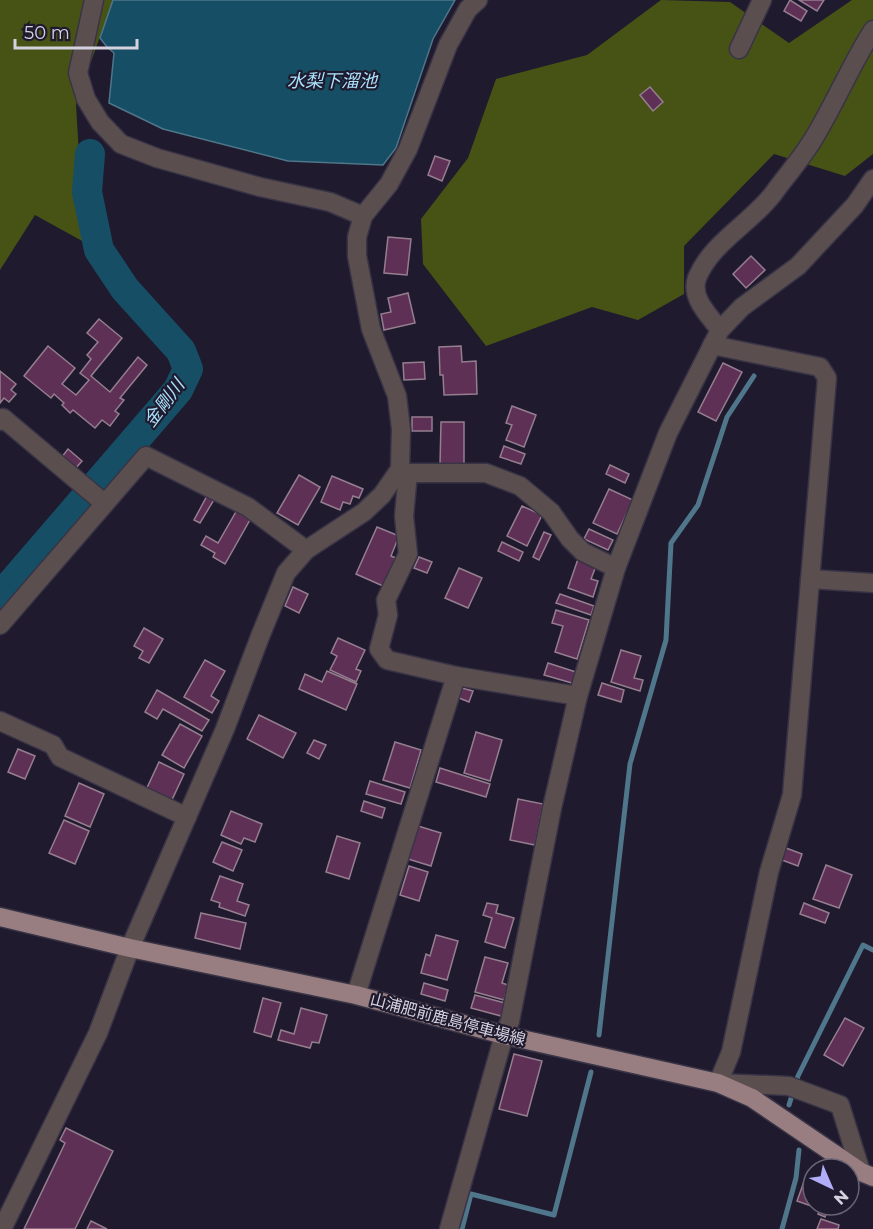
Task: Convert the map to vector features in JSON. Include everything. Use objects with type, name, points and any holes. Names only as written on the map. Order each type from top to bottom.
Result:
[{"type":"main road","name":"山浦肥前鹿島停車場線","points":[[0,918],[130,948],[356,995],[504,1035],[718,1083],[752,1098],[867,1174]]},
{"type":"street","points":[[94,0],[78,73],[91,107],[100,122],[121,144],[157,158],[260,187],[330,202],[363,216]]},
{"type":"street","points":[[478,0],[468,9],[448,45],[408,150],[389,184],[363,216],[357,237],[357,256],[371,329],[397,396],[404,471],[404,516],[408,554],[386,600],[388,615],[379,648],[387,660],[456,676],[578,696]]},
{"type":"street","points":[[739,49],[762,0]]},
{"type":"street","points":[[867,1174],[840,1105],[794,1087],[718,1083],[731,1052],[769,872],[792,795],[827,378],[820,367],[716,338],[695,291],[697,279],[708,259],[770,197],[813,140],[873,30]]},
{"type":"street","points":[[449,1229],[504,1035],[510,1021],[552,808],[578,696],[616,568],[668,433],[716,338],[742,307],[798,266],[855,205],[873,179]]},
{"type":"street","points":[[0,421],[3,418],[104,503]]},
{"type":"street","points":[[0,625],[146,456],[248,507],[306,550]]},
{"type":"street","points":[[2,1229],[98,1033],[130,948],[225,729],[286,573],[306,550],[363,512],[404,471],[486,473],[520,486],[551,512],[570,539],[583,552],[616,568]]},
{"type":"street","points":[[810,579],[873,583]]},
{"type":"street","points":[[356,995],[456,676]]},
{"type":"street","points":[[0,721],[53,745],[60,757],[187,817]]},
{"type":"green space","points":[[0,0],[113,0],[76,104],[84,242],[35,215],[0,270]]},
{"type":"green space","points":[[661,0],[730,2],[789,43],[852,0],[873,0],[873,154],[845,176],[774,154],[684,246],[684,294],[638,320],[592,307],[486,346],[423,264],[421,219],[468,158],[496,79],[587,55]]},
{"type":"water","name":"水梨下溜池","points":[[113,0],[455,0],[433,39],[396,148],[383,165],[288,161],[163,129],[109,103],[114,53],[100,38]]},
{"type":"building","points":[[790,0],[807,11],[801,21],[784,11]]},
{"type":"building","points":[[799,0],[824,0],[817,11]]},
{"type":"building","points":[[650,87],[663,102],[653,111],[640,95]]},
{"type":"building","points":[[435,156],[450,161],[442,181],[428,175]]},
{"type":"building","points":[[388,237],[411,239],[407,275],[384,273]]},
{"type":"building","points":[[751,256],[765,270],[746,288],[733,274]]},
{"type":"building","points":[[408,293],[415,323],[384,330],[381,314],[391,312],[388,298]]},
{"type":"building","points":[[99,319],[122,338],[91,376],[110,392],[138,357],[147,365],[120,398],[124,400],[115,411],[119,414],[110,426],[102,420],[95,428],[73,410],[70,413],[62,405],[64,403],[54,394],[51,398],[24,376],[48,346],[75,368],[62,384],[76,395],[89,380],[80,373],[91,359],[87,355],[98,342],[87,333]]},
{"type":"building","points":[[461,346],[462,362],[476,361],[477,394],[444,395],[443,375],[440,375],[439,347]]},
{"type":"building","points":[[424,362],[425,379],[404,380],[403,363]]},
{"type":"building","points":[[723,363],[742,372],[716,421],[698,412]]},
{"type":"building","points":[[0,371],[16,384],[11,390],[16,394],[9,402],[4,398],[0,403]]},
{"type":"building","points":[[512,406],[536,415],[524,447],[506,440],[512,425],[506,423]]},
{"type":"building","points":[[412,417],[432,417],[432,431],[412,431]]},
{"type":"building","points":[[441,422],[464,422],[464,465],[440,465]]},
{"type":"building","points":[[504,446],[525,454],[521,464],[500,457]]},
{"type":"building","points":[[68,449],[82,461],[75,469],[61,458]]},
{"type":"building","points":[[610,465],[629,474],[625,483],[606,474]]},
{"type":"building","points":[[299,475],[320,487],[298,525],[277,513]]},
{"type":"building","points":[[332,476],[363,489],[359,498],[353,496],[350,504],[343,502],[340,510],[321,502]]},
{"type":"building","points":[[609,489],[633,500],[617,534],[593,523]]},
{"type":"building","points":[[208,494],[215,498],[200,523],[194,520]]},
{"type":"building","points":[[522,506],[542,515],[527,546],[507,536]]},
{"type":"building","points":[[237,510],[251,518],[225,564],[213,557],[215,553],[201,545],[206,536],[218,543]]},
{"type":"building","points":[[377,527],[399,536],[391,556],[396,558],[383,586],[356,574]]},
{"type":"building","points":[[589,529],[613,540],[608,550],[584,539]]},
{"type":"building","points":[[544,532],[551,535],[539,560],[533,557]]},
{"type":"building","points":[[502,542],[523,552],[519,561],[498,551]]},
{"type":"building","points":[[419,557],[432,562],[427,573],[414,568]]},
{"type":"building","points":[[578,559],[596,566],[591,579],[598,581],[593,597],[568,588]]},
{"type":"building","points":[[459,568],[482,578],[468,608],[445,598]]},
{"type":"building","points":[[293,587],[308,594],[299,613],[285,606]]},
{"type":"building","points":[[560,594],[594,606],[591,615],[556,603]]},
{"type":"building","points":[[556,610],[589,620],[577,659],[555,652],[563,626],[552,623]]},
{"type":"building","points":[[144,628],[163,639],[149,663],[139,658],[143,651],[134,646]]},
{"type":"building","points":[[338,638],[365,650],[356,669],[361,671],[356,682],[330,670],[337,656],[331,653]]},
{"type":"building","points":[[621,650],[641,656],[634,678],[643,680],[640,691],[611,682]]},
{"type":"building","points":[[205,660],[225,671],[211,696],[219,701],[212,713],[184,697]]},
{"type":"building","points":[[548,663],[576,672],[572,683],[544,675]]},
{"type":"building","points":[[327,671],[357,684],[346,710],[299,689],[305,674],[322,682]]},
{"type":"building","points":[[602,683],[624,690],[621,702],[598,695]]},
{"type":"building","points":[[462,688],[473,691],[469,702],[459,698]]},
{"type":"building","points":[[157,690],[209,720],[202,731],[163,709],[157,719],[145,712]]},
{"type":"building","points":[[259,715],[296,733],[283,758],[247,739]]},
{"type":"building","points":[[180,724],[202,736],[184,768],[162,755]]},
{"type":"building","points":[[476,732],[502,740],[490,781],[464,773]]},
{"type":"building","points":[[314,740],[326,745],[319,759],[307,753]]},
{"type":"building","points":[[395,742],[421,750],[410,788],[383,780]]},
{"type":"building","points":[[18,749],[35,756],[25,779],[8,772]]},
{"type":"building","points":[[159,762],[184,774],[171,802],[146,790]]},
{"type":"building","points":[[440,768],[490,784],[486,797],[436,782]]},
{"type":"building","points":[[370,781],[405,792],[401,804],[366,794]]},
{"type":"building","points":[[79,783],[104,794],[90,827],[65,816]]},
{"type":"building","points":[[518,799],[543,804],[535,845],[510,840]]},
{"type":"building","points":[[364,801],[385,808],[382,818],[361,811]]},
{"type":"building","points":[[231,811],[262,824],[255,842],[244,838],[241,844],[221,835]]},
{"type":"building","points":[[64,820],[89,831],[75,864],[49,853]]},
{"type":"building","points":[[418,826],[441,833],[431,866],[408,859]]},
{"type":"building","points":[[337,836],[360,843],[349,879],[326,872]]},
{"type":"building","points":[[222,842],[242,850],[233,871],[213,862]]},
{"type":"building","points":[[786,848],[802,854],[798,866],[782,860]]},
{"type":"building","points":[[826,865],[852,875],[839,908],[813,899]]},
{"type":"building","points":[[409,866],[428,872],[419,901],[400,895]]},
{"type":"building","points":[[220,876],[243,884],[237,901],[249,905],[245,916],[219,907],[220,903],[211,900]]},
{"type":"building","points":[[487,903],[498,905],[496,913],[514,918],[505,948],[485,942],[492,918],[483,915]]},
{"type":"building","points":[[804,903],[829,913],[825,923],[800,914]]},
{"type":"building","points":[[201,913],[246,923],[240,949],[195,938]]},
{"type":"building","points":[[436,935],[458,941],[447,980],[421,973],[426,954],[430,956]]},
{"type":"building","points":[[485,957],[508,963],[502,983],[508,985],[504,1000],[475,992]]},
{"type":"building","points":[[424,983],[448,990],[445,1001],[421,994]]},
{"type":"building","points":[[475,995],[505,1003],[501,1016],[471,1008]]},
{"type":"building","points":[[263,998],[281,1003],[271,1037],[254,1032]]},
{"type":"building","points":[[301,1008],[327,1015],[319,1043],[312,1042],[310,1048],[278,1040],[281,1030],[294,1034]]},
{"type":"building","points":[[845,1018],[864,1028],[843,1066],[824,1055]]},
{"type":"building","points":[[514,1054],[542,1061],[527,1116],[499,1109]]},
{"type":"building","points":[[66,1128],[113,1151],[75,1229],[24,1229],[65,1143],[60,1140]]},
{"type":"building","points":[[801,1190],[801,1202],[797,1201]]},
{"type":"building","points":[[821,1219],[839,1225],[838,1229],[817,1229]]},
{"type":"building","points":[[91,1221],[107,1229],[87,1229]]},
{"type":"waterway","name":"金剛川","points":[[0,597],[178,390],[188,369],[181,351],[125,289],[99,250],[87,192],[90,154]]},
{"type":"waterway","points":[[599,1035],[630,764],[666,640],[671,543],[698,505],[727,417],[754,376]]},
{"type":"waterway","points":[[789,1105],[798,1076],[863,945],[873,950]]},
{"type":"waterway","points":[[462,1229],[471,1194],[554,1215],[591,1072]]},
{"type":"waterway","points":[[782,1229],[796,1178],[799,1150]]}]
